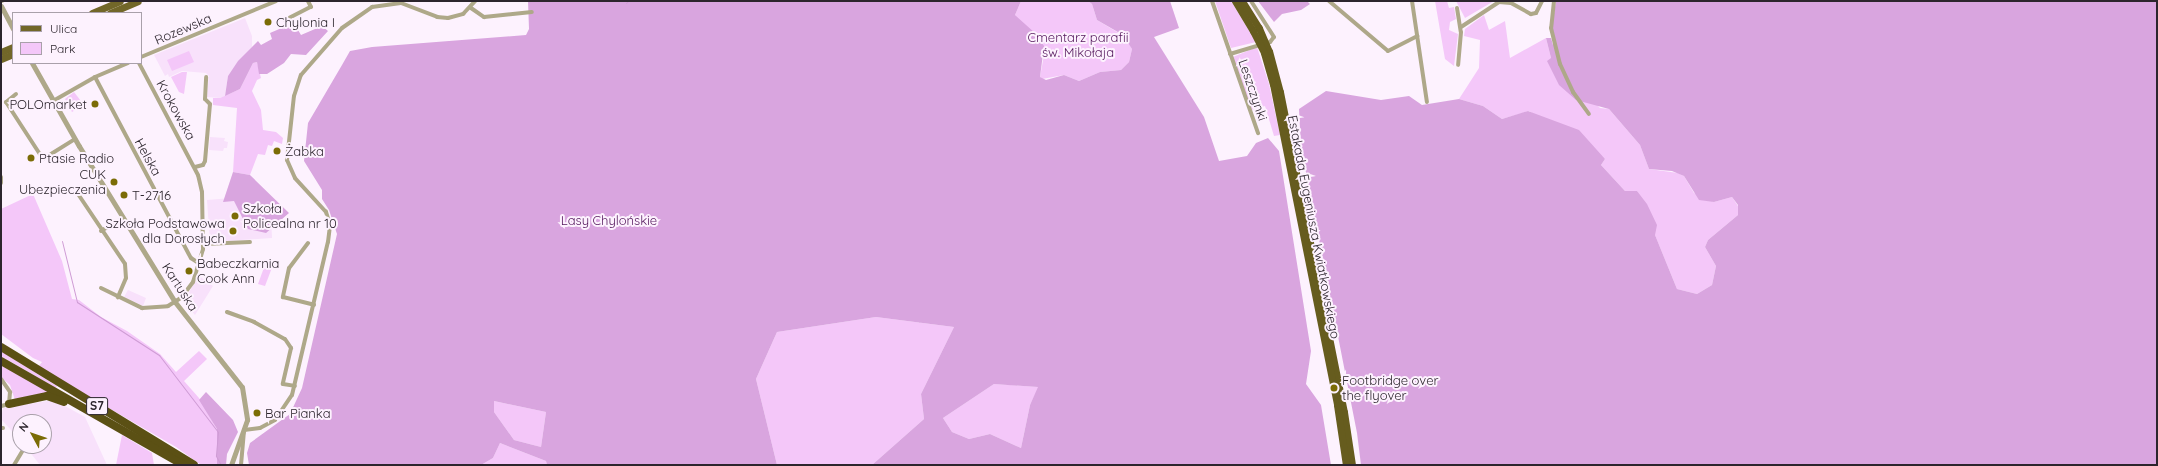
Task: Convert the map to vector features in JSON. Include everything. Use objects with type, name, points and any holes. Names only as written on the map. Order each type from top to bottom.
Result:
[{"type":"highway","name":"Estakada Eugeniusza Kwiatkowskiego","points":[[1235,1],[1256,30]]},
{"type":"highway","name":"Estakada Eugeniusza Kwiatkowskiego","points":[[1242,1],[1256,30],[1273,84],[1352,465]]},
{"type":"highway","name":"Estakada Eugeniusza Kwiatkowskiego","points":[[1327,341],[1346,465]]},
{"type":"highway","name":"S7","points":[[1,347],[194,465]]},
{"type":"highway","name":"S7","points":[[1,361],[109,420],[183,465]]},
{"type":"highway","points":[[5,405],[53,396],[88,414],[109,420]]},
{"type":"main road","points":[[94,12],[120,1]]},
{"type":"main road","points":[[112,12],[138,1]]},
{"type":"main road","points":[[1,52],[12,47]]},
{"type":"main road","points":[[1,59],[12,54]]},
{"type":"street","name":"Rozewska","points":[[142,57],[276,1]]},
{"type":"street","points":[[285,20],[311,7],[308,1]]},
{"type":"street","points":[[231,465],[244,430],[260,428],[275,420],[288,405],[295,386],[314,305],[330,225],[322,206],[295,178],[287,160],[294,96],[301,75],[342,28],[372,7],[401,3],[437,17],[448,18],[460,16],[471,8],[475,1]]},
{"type":"street","name":"Leszczynki","points":[[1212,1],[1258,134]]},
{"type":"street","name":"Leszczynki","points":[[1230,54],[1270,42],[1274,37],[1250,1]]},
{"type":"street","points":[[1329,1],[1388,51],[1417,36]]},
{"type":"street","points":[[1412,1],[1427,102]]},
{"type":"street","points":[[1461,27],[1499,2],[1512,3],[1531,14],[1536,13],[1542,1]]},
{"type":"street","points":[[1554,1],[1551,28],[1560,64],[1573,92],[1589,114]]},
{"type":"street","points":[[471,8],[484,17],[532,12]]},
{"type":"street","points":[[1457,8],[1461,27],[1458,65]]},
{"type":"street","points":[[2,9],[12,27]]},
{"type":"street","name":"Kartuska","points":[[33,64],[75,139],[175,302],[242,388],[247,411],[241,465]]},
{"type":"street","points":[[53,101],[95,77],[126,64]]},
{"type":"street","name":"Krokowska","points":[[140,64],[195,167],[201,188],[204,244],[200,264],[190,286],[175,302]]},
{"type":"street","name":"Helska","points":[[95,77],[191,258],[200,264]]},
{"type":"street","points":[[195,167],[203,165],[205,162],[210,104],[206,99],[206,77]]},
{"type":"street","points":[[16,94],[7,100],[7,104],[43,159],[75,139]]},
{"type":"street","points":[[1,177],[1,183]]},
{"type":"street","points":[[78,194],[101,231],[125,264],[126,278],[118,297]]},
{"type":"street","points":[[101,231],[123,218]]},
{"type":"street","points":[[204,244],[250,242]]},
{"type":"street","points":[[308,243],[289,268],[283,297],[314,305]]},
{"type":"street","points":[[102,288],[118,297],[147,308],[166,307],[175,302]]},
{"type":"street","points":[[227,312],[254,322],[285,339],[291,348],[283,384],[295,386]]},
{"type":"street","points":[[1,379],[9,387],[5,405]]},
{"type":"street","points":[[14,465],[21,454]]},
{"type":"shaded area","points":[[245,18],[252,36],[252,47],[228,76],[225,96],[220,98],[207,97],[209,76],[206,73],[182,71],[169,77],[168,74],[165,76],[154,55]]},
{"type":"shaded area","points":[[210,137],[225,138],[224,141],[228,142],[227,148],[224,148],[223,151],[209,150]]},
{"type":"shaded area","points":[[270,195],[272,238],[210,242],[207,200]]},
{"type":"shaded area","points":[[199,276],[213,286],[195,315],[190,309],[191,305],[184,300]]},
{"type":"shaded area","points":[[128,290],[146,298],[143,306],[124,297]]},
{"type":"shaded area","points":[[54,400],[85,417],[107,465],[40,465],[31,454],[52,454],[52,414],[12,414],[12,431],[1,419],[3,408]]},
{"type":"green space","name":"Lasy Chylońskie","points":[[528,1],[1021,1],[1015,15],[1035,33],[1044,46],[1040,77],[1046,80],[1064,75],[1079,81],[1100,72],[1121,70],[1129,62],[1132,49],[1123,35],[1097,20],[1092,4],[1088,1],[1170,1],[1179,28],[1154,37],[1204,117],[1219,161],[1247,156],[1256,143],[1268,138],[1279,151],[1311,351],[1306,384],[1321,405],[1331,465],[872,465],[924,419],[921,394],[954,327],[876,317],[777,332],[756,379],[777,465],[547,465],[546,461],[500,443],[493,458],[481,465],[249,465],[247,453],[250,443],[290,414],[302,388],[337,234],[329,210],[322,199],[322,190],[304,161],[308,123],[350,51],[372,47],[526,35],[529,29]],"holes":[[[994,384],[1038,387],[1030,405],[1021,448],[990,434],[969,439],[952,432],[943,418]],[[494,401],[546,412],[541,447],[514,440],[494,412]]]},
{"type":"green space","name":"Cmentarz parafii św. Mikołaja","points":[[1021,1],[1088,1],[1092,4],[1097,20],[1127,38],[1132,49],[1129,62],[1121,70],[1100,72],[1079,81],[1064,75],[1042,79],[1040,77],[1044,55],[1015,15]]},
{"type":"green space","points":[[1215,1],[1231,1],[1256,42],[1231,48]]},
{"type":"green space","points":[[1258,1],[1307,1],[1310,4],[1301,10],[1282,14],[1274,22]]},
{"type":"green space","points":[[1435,1],[1447,1],[1449,8],[1454,7],[1456,19],[1450,22],[1449,30],[1458,34],[1454,66],[1445,59]]},
{"type":"green space","points":[[1456,1],[1494,1],[1465,18]]},
{"type":"green space","points":[[1556,1],[2157,1],[2157,465],[1361,465],[1357,433],[1301,148],[1299,109],[1326,91],[1381,100],[1409,96],[1422,105],[1459,99],[1483,106],[1502,119],[1528,111],[1579,130],[1605,159],[1601,165],[1625,191],[1637,191],[1647,204],[1657,225],[1655,235],[1677,289],[1697,294],[1712,285],[1716,266],[1705,247],[1708,240],[1738,215],[1738,205],[1732,197],[1714,202],[1699,200],[1684,176],[1672,171],[1649,169],[1640,145],[1609,109],[1576,100],[1559,85],[1547,61],[1551,58],[1546,38],[1551,38],[1553,45],[1556,44],[1552,26]]},
{"type":"green space","points":[[1484,15],[1489,30],[1505,21],[1510,58],[1546,38],[1551,58],[1600,108],[1609,109],[1640,145],[1649,169],[1678,173],[1684,176],[1694,193],[1714,202],[1732,197],[1738,206],[1738,215],[1708,240],[1705,247],[1716,266],[1712,285],[1697,294],[1677,289],[1637,191],[1625,191],[1601,165],[1605,159],[1529,111],[1502,119],[1483,106],[1459,99],[1479,68],[1480,40],[1464,36],[1465,29]]},
{"type":"green space","points":[[292,20],[301,35],[322,26],[328,31],[306,55],[291,54],[284,63],[267,74],[259,74],[257,62],[253,63],[240,89],[225,96],[228,76],[238,61],[258,41],[261,45],[272,39],[270,33],[284,27],[284,24]]},
{"type":"green space","points":[[1257,47],[1269,84],[1280,135],[1274,136],[1265,106],[1251,110],[1233,57]]},
{"type":"green space","points":[[189,51],[194,62],[172,71],[167,60]]},
{"type":"green space","points":[[257,62],[261,78],[257,80],[252,91],[261,110],[263,130],[276,132],[283,138],[282,144],[274,141],[272,146],[268,145],[265,155],[258,154],[250,175],[233,172],[237,108],[213,105],[213,98],[220,98],[240,89],[253,63]]},
{"type":"green space","points":[[182,72],[187,72],[184,94],[179,92],[171,77]]},
{"type":"green space","points":[[74,92],[84,105],[72,112],[65,99]]},
{"type":"green space","points":[[233,172],[250,175],[289,213],[266,233],[248,229],[234,201],[223,202]]},
{"type":"green space","points":[[33,194],[62,261],[72,299],[79,300],[101,317],[127,331],[160,354],[176,372],[199,351],[207,359],[184,381],[199,398],[217,429],[217,465],[201,465],[176,447],[38,367],[42,362],[33,358],[1,334],[1,209]]},
{"type":"green space","points":[[266,262],[273,265],[265,286],[258,284]]},
{"type":"green space","points":[[876,317],[954,327],[921,394],[924,419],[872,465],[777,465],[756,379],[777,332]]},
{"type":"green space","points":[[1,351],[57,386],[56,388],[1,356]]},
{"type":"green space","points":[[1,364],[52,393],[15,400],[10,385],[1,377]]},
{"type":"green space","points":[[994,384],[1039,387],[1030,405],[1021,448],[990,434],[969,439],[952,432],[943,418]]},
{"type":"green space","points":[[206,392],[233,420],[238,432],[227,454],[226,465],[217,465],[217,429],[199,400]]},
{"type":"green space","points":[[494,401],[546,412],[541,447],[514,440],[494,412]]},
{"type":"green space","points":[[122,435],[152,453],[154,465],[116,465]]},
{"type":"green space","points":[[500,443],[546,461],[547,465],[481,465],[493,458]]},
{"type":"waterway","points":[[62,241],[77,302],[159,355],[218,432],[216,456],[221,465]]},
{"type":"place","name":"Chylonia I","points":[[268,22]]},
{"type":"place","name":"POLOmarket","points":[[95,104]]},
{"type":"place","name":"Żabka","points":[[277,151]]},
{"type":"place","name":"Ptasie Radio","points":[[31,158]]},
{"type":"place","name":"CUK Ubezpieczenia","points":[[114,182]]},
{"type":"place","name":"T-2716","points":[[124,195]]},
{"type":"place","name":"Szkoła Policealna nr 10","points":[[235,216]]},
{"type":"place","name":"Szkoła Podstawowa dla Dorosłych","points":[[233,231]]},
{"type":"place","name":"Babeczkarnia Cook Ann","points":[[189,271]]},
{"type":"place","name":"Footbridge over the flyover","points":[[1334,388]]},
{"type":"place","name":"Bar Pianka","points":[[257,413]]}]
